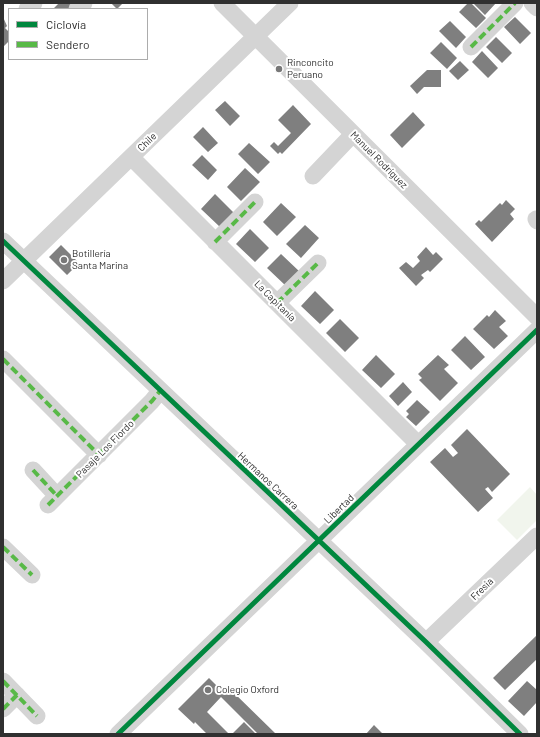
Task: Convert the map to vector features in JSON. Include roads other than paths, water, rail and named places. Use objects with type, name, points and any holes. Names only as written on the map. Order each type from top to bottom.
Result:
[{"type":"street","name":"Manuel Rodríguez","points":[[222,3],[537,317]]},
{"type":"street","name":"Chile","points":[[3,281],[290,3]]},
{"type":"street","points":[[471,47],[515,3]]},
{"type":"street","points":[[532,3],[537,8]]},
{"type":"street","points":[[313,176],[353,134]]},
{"type":"street","name":"La Capitanía","points":[[131,157],[418,444]]},
{"type":"street","points":[[216,242],[255,202]]},
{"type":"street","name":"Hermanos Carrera","points":[[3,241],[426,642],[520,734]]},
{"type":"street","points":[[277,303],[318,264]]},
{"type":"street","name":"Libertad","points":[[118,734],[537,330]]},
{"type":"street","points":[[3,359],[99,455]]},
{"type":"street","name":"Pasaje Los Fiordo","points":[[33,470],[53,501],[152,401],[160,391]]},
{"type":"street","name":"Fresia","points":[[426,642],[537,536]]},
{"type":"street","points":[[3,547],[32,575]]},
{"type":"street","points":[[3,681],[38,716]]},
{"type":"street","points":[[3,709],[16,695]]},
{"type":"place","name":"Rinconcito Peruano","points":[[279,69]]},
{"type":"place","name":"Botillería Santa Marina","points":[[64,260]]},
{"type":"place","name":"Colegio Oxford","points":[[208,690]]}]
